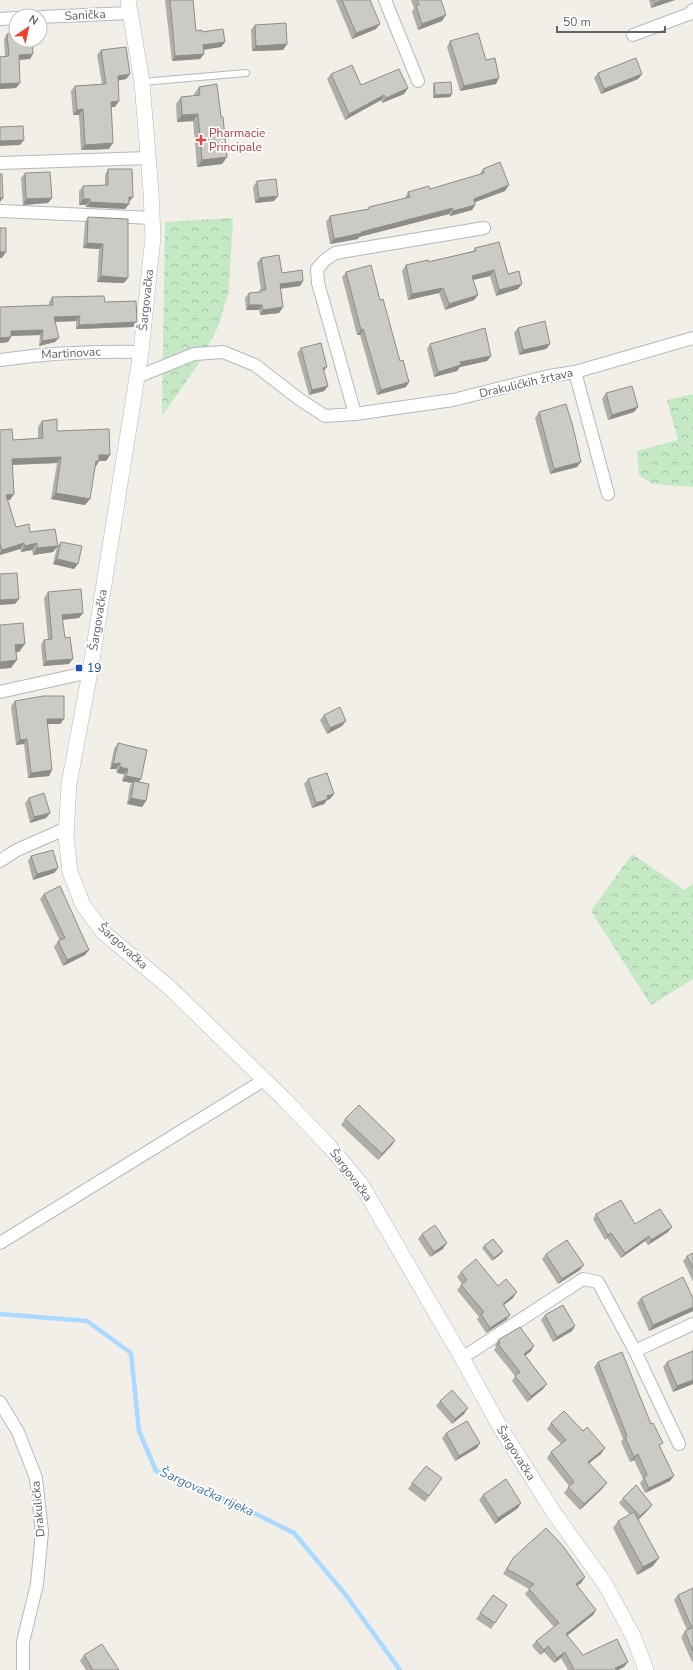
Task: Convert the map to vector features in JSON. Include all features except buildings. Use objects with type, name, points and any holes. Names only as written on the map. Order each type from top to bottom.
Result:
[{"type":"street","points":[[385,0],[418,81]]},
{"type":"street","name":"Sanička","points":[[48,16],[129,6]]},
{"type":"street","name":"Šargovačka","points":[[129,6],[142,82],[153,237],[141,352],[90,672],[69,784],[66,836],[70,872],[83,905],[103,932],[170,988],[329,1146],[361,1184],[462,1358],[500,1427],[554,1513],[605,1584],[634,1638],[646,1670]]},
{"type":"street","points":[[633,35],[683,17],[690,14],[693,10]]},
{"type":"street","points":[[0,163],[148,158]]},
{"type":"street","points":[[0,211],[152,218]]},
{"type":"street","points":[[355,414],[318,283],[317,269],[325,260],[335,253],[484,228]]},
{"type":"street","name":"Drakulićkih žrtava","points":[[137,378],[194,354],[223,352],[255,365],[299,399],[325,416],[355,414],[454,400],[550,376],[575,372],[693,338]]},
{"type":"street","name":"Martinovac","points":[[0,360],[43,354],[141,352]]},
{"type":"street","points":[[575,372],[608,494]]},
{"type":"street","points":[[0,692],[90,672]]},
{"type":"street","points":[[0,861],[17,850],[66,828]]},
{"type":"street","points":[[0,1243],[264,1080]]},
{"type":"street","points":[[462,1358],[583,1279],[598,1282],[635,1351],[679,1444]]},
{"type":"street","points":[[635,1351],[693,1324]]},
{"type":"street","name":"Drakulićka","points":[[0,1402],[18,1432],[36,1478],[42,1532],[37,1584],[23,1642],[23,1670]]},
{"type":"lane","points":[[142,82],[246,74]]},
{"type":"green space","points":[[233,218],[229,290],[218,327],[199,363],[162,416],[165,222]]},
{"type":"green space","points":[[693,394],[693,487],[652,484],[639,475],[637,451],[678,440],[667,400]]},
{"type":"green space","points":[[632,854],[685,890],[693,883],[693,979],[651,1005],[591,911]]},
{"type":"waterway","name":"Šargovačka rijeka","points":[[0,1314],[87,1321],[131,1353],[139,1431],[156,1471],[242,1507],[294,1533],[345,1594],[400,1670]]},
{"type":"place","name":"Pharmacie Principale","points":[[201,140]]},
{"type":"place","name":"19","points":[[79,668]]}]
